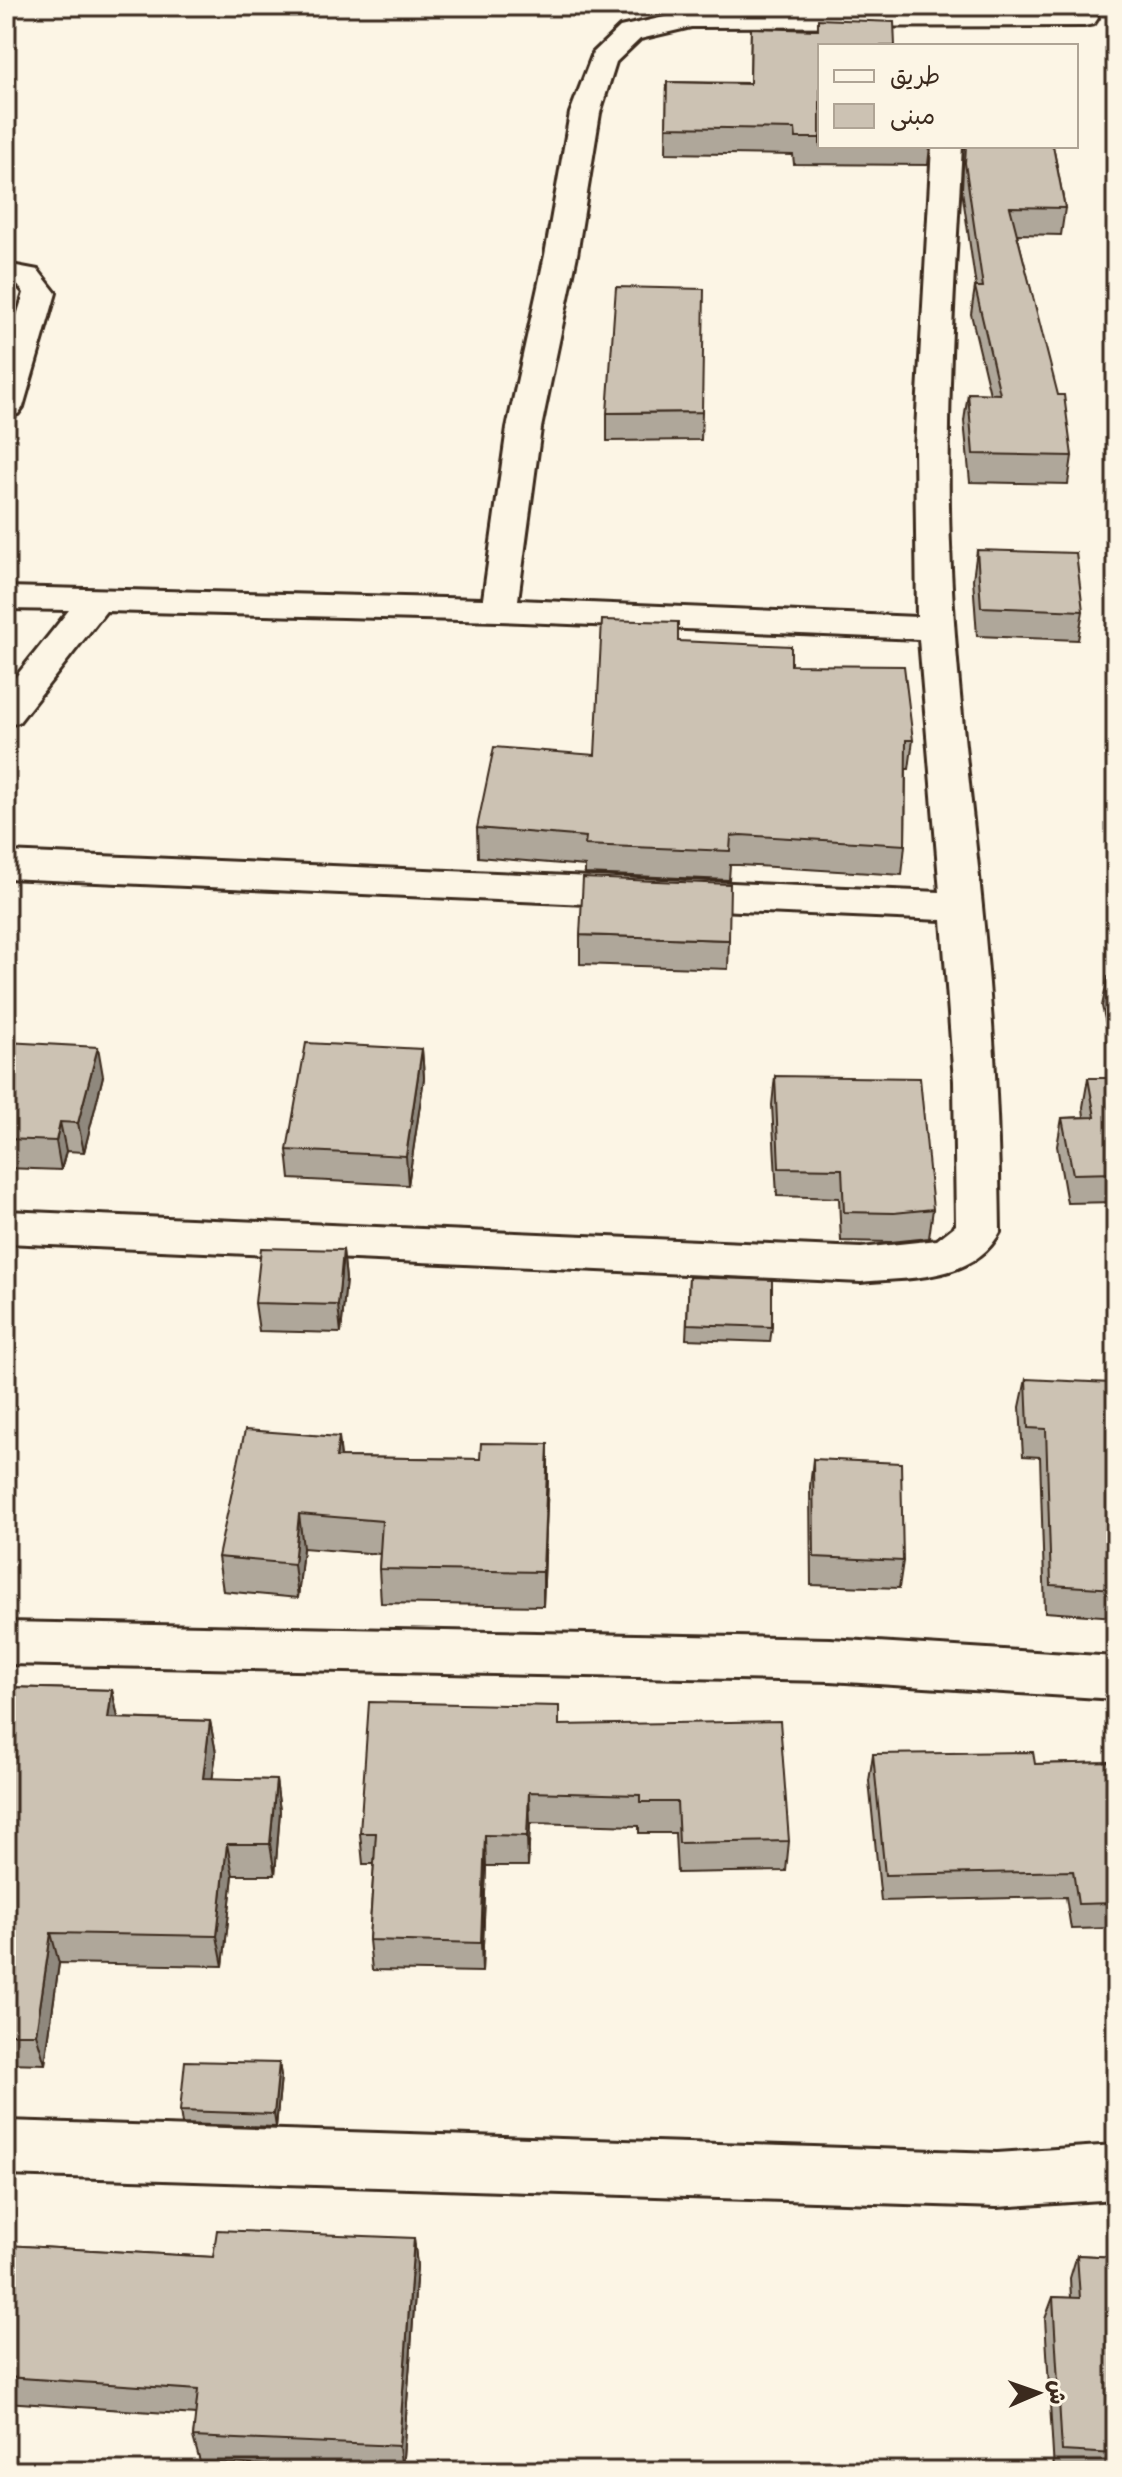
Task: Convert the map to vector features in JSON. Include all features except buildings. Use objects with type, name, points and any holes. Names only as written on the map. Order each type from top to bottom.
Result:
[{"type":"street","points":[[499,610],[524,428],[561,255],[585,113],[603,59],[630,33],[691,19],[933,24],[1084,18],[1078,6]]},
{"type":"street","points":[[6,1227],[861,1265],[948,1256],[978,1232],[980,1150],[963,907],[936,629],[930,492],[947,148]]},
{"type":"street","points":[[6,273],[30,277],[37,283],[40,293],[6,407]]},
{"type":"street","points":[[6,598],[499,610],[936,629]]},
{"type":"street","points":[[6,714],[95,601]]},
{"type":"street","points":[[6,865],[963,907]]},
{"type":"street","points":[[6,1643],[830,1660],[1116,1678]]},
{"type":"street","points":[[6,2148],[997,2180],[1116,2172]]}]
